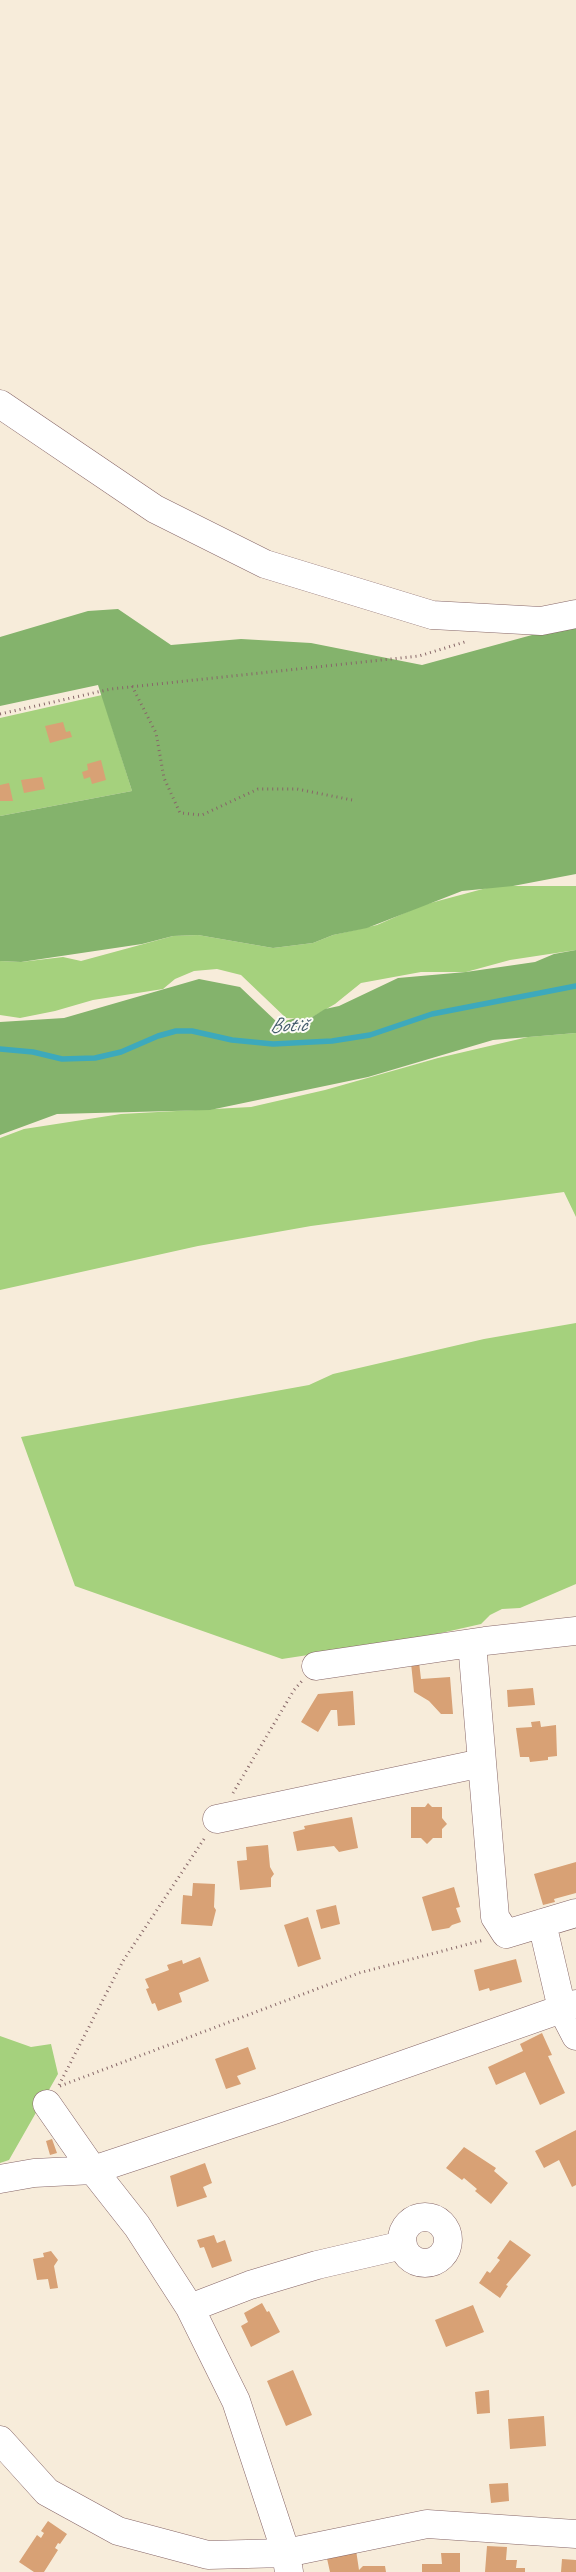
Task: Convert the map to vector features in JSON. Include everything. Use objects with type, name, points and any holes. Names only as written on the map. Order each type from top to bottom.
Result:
[{"type":"street","points":[[0,404],[155,509],[264,564],[432,615],[541,621],[576,614]]},
{"type":"street","points":[[316,1666],[472,1643],[576,1631]]},
{"type":"street","points":[[472,1643],[495,1916],[506,1934],[576,1913]]},
{"type":"street","points":[[217,1819],[482,1763]]},
{"type":"street","points":[[542,1923],[569,2007],[576,2036]]},
{"type":"street","points":[[0,2179],[34,2173],[93,2170],[277,2109],[569,2007]]},
{"type":"street","points":[[47,2104],[93,2170],[137,2226],[190,2308],[236,2401],[287,2562]]},
{"type":"street","points":[[190,2308],[250,2285],[308,2267],[403,2245]]},
{"type":"street","points":[[0,2440],[48,2492],[118,2531],[208,2555],[287,2562],[427,2524],[576,2534]]},
{"type":"path","points":[[0,714],[111,689],[419,656],[475,640]]},
{"type":"path","points":[[132,686],[156,733],[164,778],[180,813],[202,815],[258,789],[297,789],[352,800]]},
{"type":"path","points":[[316,1666],[294,1690],[217,1819],[123,1961],[58,2087],[359,1973],[506,1934]]},
{"type":"green space","points":[[118,609],[171,645],[241,639],[311,643],[422,665],[554,629],[576,625],[576,874],[513,886],[462,891],[367,928],[333,935],[313,943],[273,948],[198,935],[173,936],[142,944],[21,962],[0,961],[0,816],[132,791],[98,685],[0,706],[0,637],[88,611]]},
{"type":"green space","points":[[102,695],[132,791],[0,816],[0,718]]},
{"type":"green space","points":[[494,886],[576,886],[576,950],[510,960],[466,972],[421,972],[361,983],[335,1004],[309,1019],[286,1018],[241,975],[217,969],[194,971],[175,979],[163,989],[93,1000],[55,1011],[20,1018],[0,1015],[0,961],[21,962],[63,957],[81,961],[173,936],[198,935],[273,948],[313,943],[333,935],[377,925],[423,905]]},
{"type":"green space","points":[[576,950],[576,1033],[493,1040],[368,1077],[210,1110],[57,1114],[0,1135],[0,1022],[64,1018],[199,979],[240,987],[278,1023],[296,1018],[309,1019],[325,1009],[339,1006],[398,978],[466,972],[535,962],[554,954]]},
{"type":"green space","points":[[576,1033],[576,1217],[564,1192],[311,1226],[198,1246],[0,1290],[0,1138],[24,1129],[121,1114],[251,1107],[325,1090],[438,1058],[528,1037]]},
{"type":"green space","points":[[576,1323],[576,1584],[520,1608],[502,1609],[490,1615],[481,1624],[419,1638],[282,1659],[75,1586],[21,1437],[309,1385],[333,1374],[484,1339]]},
{"type":"green space","points":[[0,2036],[31,2047],[51,2044],[58,2074],[9,2160],[0,2163]]},
{"type":"building","points":[[63,722],[66,732],[70,731],[72,737],[50,743],[45,726]]},
{"type":"building","points":[[101,760],[106,780],[92,784],[90,777],[84,779],[82,772],[88,770],[87,764]]},
{"type":"building","points":[[42,777],[45,789],[24,793],[21,780]]},
{"type":"building","points":[[9,783],[13,801],[0,801],[0,785]]},
{"type":"building","points":[[419,1662],[421,1679],[450,1677],[453,1714],[441,1714],[429,1701],[414,1692],[411,1663]]},
{"type":"building","points":[[533,1688],[535,1705],[508,1707],[507,1690]]},
{"type":"building","points":[[353,1691],[355,1725],[338,1726],[337,1710],[331,1710],[318,1732],[301,1722],[318,1694]]},
{"type":"building","points":[[540,1721],[541,1727],[556,1725],[557,1756],[548,1757],[548,1760],[530,1762],[529,1757],[520,1757],[516,1728],[532,1727],[531,1722]]},
{"type":"building","points":[[428,1803],[432,1807],[442,1807],[442,1818],[447,1824],[442,1829],[442,1838],[433,1838],[427,1844],[421,1838],[411,1838],[411,1807],[425,1807]]},
{"type":"building","points":[[352,1817],[358,1848],[339,1852],[334,1846],[297,1851],[293,1832],[305,1829],[304,1826]]},
{"type":"building","points":[[268,1845],[270,1867],[274,1874],[271,1878],[271,1887],[240,1890],[237,1861],[247,1860],[246,1847]]},
{"type":"building","points":[[576,1862],[576,1893],[554,1899],[555,1902],[543,1905],[534,1874]]},
{"type":"building","points":[[193,1883],[215,1884],[214,1907],[216,1910],[212,1926],[181,1924],[183,1895],[192,1896]]},
{"type":"building","points":[[454,1887],[460,1907],[456,1908],[461,1922],[449,1928],[432,1931],[422,1897]]},
{"type":"building","points":[[336,1905],[340,1924],[321,1929],[316,1910]]},
{"type":"building","points":[[308,1917],[321,1959],[298,1967],[284,1925]]},
{"type":"building","points":[[200,1957],[209,1981],[179,1993],[182,2002],[158,2011],[155,2003],[152,2004],[146,1989],[149,1988],[145,1979],[169,1970],[167,1965],[182,1960],[183,1964]]},
{"type":"building","points":[[516,1959],[522,1982],[490,1991],[489,1988],[479,1991],[474,1970]]},
{"type":"building","points":[[542,2033],[552,2055],[548,2056],[565,2093],[540,2105],[525,2072],[496,2085],[488,2067],[523,2051],[520,2044]]},
{"type":"building","points":[[248,2047],[256,2069],[237,2076],[241,2084],[226,2089],[215,2059]]},
{"type":"building","points":[[576,2130],[576,2185],[572,2187],[559,2160],[544,2168],[535,2151]]},
{"type":"building","points":[[52,2139],[57,2153],[50,2155],[46,2141]]},
{"type":"building","points":[[464,2147],[496,2168],[494,2171],[508,2183],[491,2204],[475,2191],[477,2189],[464,2178],[462,2180],[446,2168]]},
{"type":"building","points":[[205,2163],[212,2183],[203,2187],[207,2197],[177,2207],[170,2176]]},
{"type":"building","points":[[214,2235],[217,2243],[225,2240],[232,2261],[212,2268],[204,2247],[200,2248],[197,2240]]},
{"type":"building","points":[[510,2240],[531,2255],[506,2285],[508,2286],[500,2298],[479,2283],[487,2271],[490,2273],[500,2260],[497,2258]]},
{"type":"building","points":[[51,2251],[58,2260],[54,2266],[58,2288],[50,2289],[48,2279],[37,2280],[33,2259],[44,2257],[43,2253]]},
{"type":"building","points":[[262,2303],[267,2312],[269,2311],[280,2332],[251,2347],[241,2326],[248,2322],[244,2313]]},
{"type":"building","points":[[473,2305],[484,2332],[446,2347],[435,2320]]},
{"type":"building","points":[[293,2370],[312,2415],[286,2426],[267,2381]]},
{"type":"building","points":[[489,2390],[490,2413],[477,2414],[475,2392]]},
{"type":"building","points":[[544,2416],[546,2446],[510,2449],[508,2419]]},
{"type":"building","points":[[508,2483],[509,2501],[491,2503],[489,2484]]},
{"type":"building","points":[[48,2521],[67,2534],[60,2544],[58,2543],[55,2548],[58,2550],[44,2572],[34,2572],[19,2562],[37,2535],[41,2538],[44,2533],[41,2531]]},
{"type":"building","points":[[487,2546],[507,2547],[506,2560],[517,2560],[516,2568],[525,2568],[525,2572],[485,2572]]},
{"type":"building","points":[[356,2550],[359,2570],[363,2566],[385,2566],[386,2572],[330,2572],[326,2554]]},
{"type":"building","points":[[441,2553],[460,2553],[460,2572],[422,2572],[422,2564],[442,2564]]},
{"type":"building","points":[[562,2559],[576,2560],[576,2572],[561,2572]]},
{"type":"waterway","name":"Botič","points":[[0,1049],[33,1052],[62,1059],[95,1058],[121,1052],[158,1036],[176,1031],[192,1031],[232,1040],[273,1044],[332,1041],[370,1035],[432,1014],[576,986]]}]
